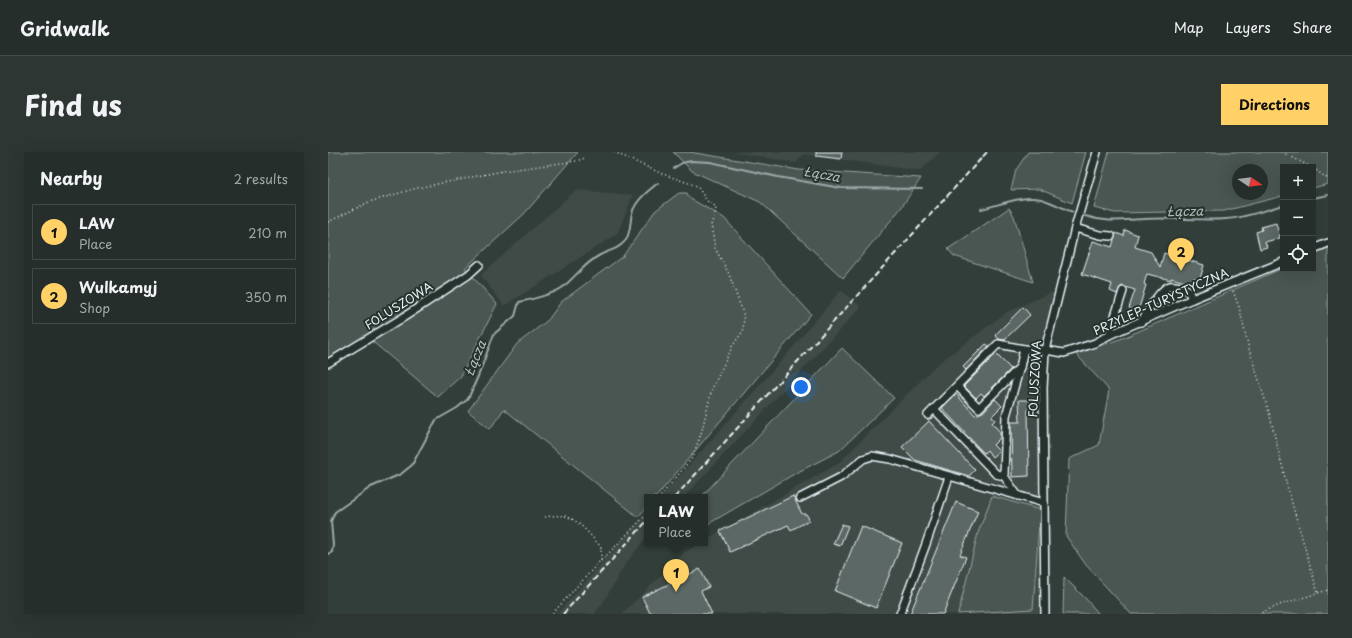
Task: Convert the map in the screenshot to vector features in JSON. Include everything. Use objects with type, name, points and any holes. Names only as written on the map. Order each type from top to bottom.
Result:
[{"type":"street","name":"FOLUSZOWA","points":[[1045,614],[1043,388],[1045,350],[1075,228],[1097,152]]},
{"type":"street","points":[[1075,228],[1111,236]]},
{"type":"street","points":[[1316,248],[1328,243]]},
{"type":"street","name":"PRZYLEP-TURYSTYCZNA","points":[[957,386],[998,344],[1024,349],[1064,353],[1095,343],[1109,335],[1192,299],[1280,263]]},
{"type":"street","name":"FOLUSZOWA","points":[[328,363],[404,317],[468,275],[479,264]]},
{"type":"street","points":[[1141,322],[1163,289],[1169,286],[1176,286],[1188,290],[1192,299]]},
{"type":"street","points":[[1109,335],[1122,290]]},
{"type":"street","points":[[1018,496],[1004,476],[1006,416],[1024,349]]},
{"type":"street","points":[[928,415],[957,386],[979,408],[1020,367]]},
{"type":"street","points":[[934,409],[996,474],[1004,476]]},
{"type":"street","points":[[800,498],[841,478],[863,459],[872,456],[890,459],[1044,503]]},
{"type":"street","points":[[900,614],[949,477]]},
{"type":"path","points":[[614,152],[660,173],[697,186],[707,201],[714,205],[716,210],[711,224],[715,248],[729,274],[744,316],[743,331],[733,345],[712,389],[692,458],[662,494]]},
{"type":"path","points":[[1282,152],[1304,164]]},
{"type":"path","points":[[328,222],[369,202],[417,188],[503,171],[576,161],[585,158]]},
{"type":"path","points":[[1316,171],[1328,179]]},
{"type":"path","points":[[1230,283],[1239,308],[1249,349],[1269,412],[1287,486],[1318,593]]},
{"type":"path","points":[[545,516],[570,517],[601,546],[601,560],[552,614]]},
{"type":"path","points":[[597,564],[644,517]]},
{"type":"path","points":[[1258,614],[1282,604],[1328,590]]},
{"type":"shaded area","points":[[328,152],[578,152],[524,214],[465,268],[497,304],[461,376],[438,397],[367,337],[328,360]]},
{"type":"shaded area","points":[[673,152],[689,152],[799,170],[921,178],[901,208],[843,278],[760,202],[692,171]]},
{"type":"shaded area","points":[[734,152],[940,152],[920,171],[804,154],[796,163]]},
{"type":"shaded area","points":[[1028,152],[1086,152],[1072,203],[1039,189],[1011,190],[1016,170]]},
{"type":"shaded area","points":[[1109,152],[1328,152],[1328,184],[1316,187],[1316,164],[1280,164],[1280,197],[1268,200],[1268,164],[1232,164],[1232,200],[1267,200],[1224,211],[1115,213],[1094,208]]},
{"type":"shaded area","points":[[576,190],[633,195],[617,234],[504,306],[481,275]]},
{"type":"shaded area","points":[[679,193],[687,193],[689,198],[724,218],[811,314],[659,494],[644,494],[644,510],[638,517],[504,409],[490,429],[468,411],[517,344],[548,320],[561,302],[623,256],[655,211]]},
{"type":"shaded area","points":[[1009,208],[1014,216],[1033,282],[954,256],[948,249]]},
{"type":"shaded area","points":[[1328,248],[1328,614],[1131,614],[1086,565],[1066,536],[1069,459],[1099,445],[1109,390],[1076,354],[1123,338],[1280,269],[1280,272],[1316,272],[1316,253]]},
{"type":"shaded area","points":[[841,290],[861,307],[687,494],[664,494],[789,352]]},
{"type":"shaded area","points":[[1052,292],[1063,295],[1052,342],[1049,374],[1051,614],[622,614],[685,552],[695,546],[708,546],[708,538],[839,463],[936,365],[1007,312]]},
{"type":"shaded area","points":[[842,348],[894,398],[839,451],[796,473],[708,524],[708,494],[704,494]]},
{"type":"shaded area","points":[[992,496],[1040,510],[1033,609],[958,614],[978,533]]},
{"type":"shaded area","points":[[644,515],[644,540],[624,566],[604,601],[594,614],[557,614]]},
{"type":"shaded area","points":[[1064,577],[1086,599],[1099,614],[1063,614]]},
{"type":"building","points":[[816,152],[842,152],[841,159],[816,156]]},
{"type":"building","points":[[1276,223],[1280,238],[1265,242],[1267,247],[1260,249],[1256,232],[1262,230],[1261,227]]},
{"type":"building","points":[[1125,230],[1138,235],[1135,247],[1151,252],[1160,267],[1164,253],[1204,265],[1200,279],[1194,278],[1192,284],[1171,278],[1171,280],[1147,274],[1144,284],[1146,285],[1140,305],[1136,311],[1129,308],[1135,290],[1122,286],[1117,294],[1110,291],[1112,284],[1082,274],[1093,241],[1112,247],[1116,233],[1124,236]]},
{"type":"building","points":[[1023,307],[1030,315],[1004,340],[999,339],[995,335]]},
{"type":"building","points":[[986,344],[989,346],[966,370],[963,367]]},
{"type":"building","points":[[996,354],[1011,369],[984,396],[981,393],[976,398],[964,386]]},
{"type":"building","points":[[956,394],[975,415],[983,412],[995,399],[1002,406],[992,416],[995,420],[992,423],[1000,432],[1000,438],[993,445],[999,451],[992,457],[987,450],[984,453],[942,408]]},
{"type":"building","points":[[1019,400],[1031,400],[1031,410],[1028,410],[1029,476],[1012,477],[1011,422],[1020,422]]},
{"type":"building","points":[[929,421],[975,470],[969,476],[915,460],[902,447]]},
{"type":"building","points":[[793,496],[802,514],[806,514],[809,520],[791,530],[788,525],[730,552],[720,531]]},
{"type":"building","points":[[956,502],[978,511],[960,555],[966,557],[943,614],[910,614]]},
{"type":"building","points":[[842,524],[848,526],[840,546],[833,544]]},
{"type":"building","points":[[861,526],[902,543],[876,608],[835,591]]},
{"type":"building","points":[[700,569],[709,587],[701,591],[712,614],[650,613],[642,597]]},
{"type":"waterway","name":"Łącza","points":[[674,168],[682,163],[691,161],[710,162],[778,177],[841,188],[922,189]]},
{"type":"waterway","name":"Łącza","points":[[328,554],[332,552],[333,545],[331,521],[335,512],[371,487],[401,474],[412,465],[436,420],[457,408],[468,399],[494,334],[515,316],[519,302],[559,290],[595,258],[623,243],[629,233],[632,213],[636,204],[658,183]]},
{"type":"waterway","name":"Łącza","points":[[1316,197],[1328,195]]},
{"type":"waterway","name":"Łącza","points":[[981,209],[1018,199],[1033,198],[1045,200],[1073,212]]},
{"type":"waterway","name":"Łącza","points":[[1085,216],[1100,220],[1226,219],[1248,215],[1280,206]]},
{"type":"railway","points":[[678,494],[987,152]]},
{"type":"railway","points":[[563,614],[644,524]]},
{"type":"place","name":"Wulkamyj","points":[[1181,271]]},
{"type":"place","name":"LAW","points":[[676,592]]}]
